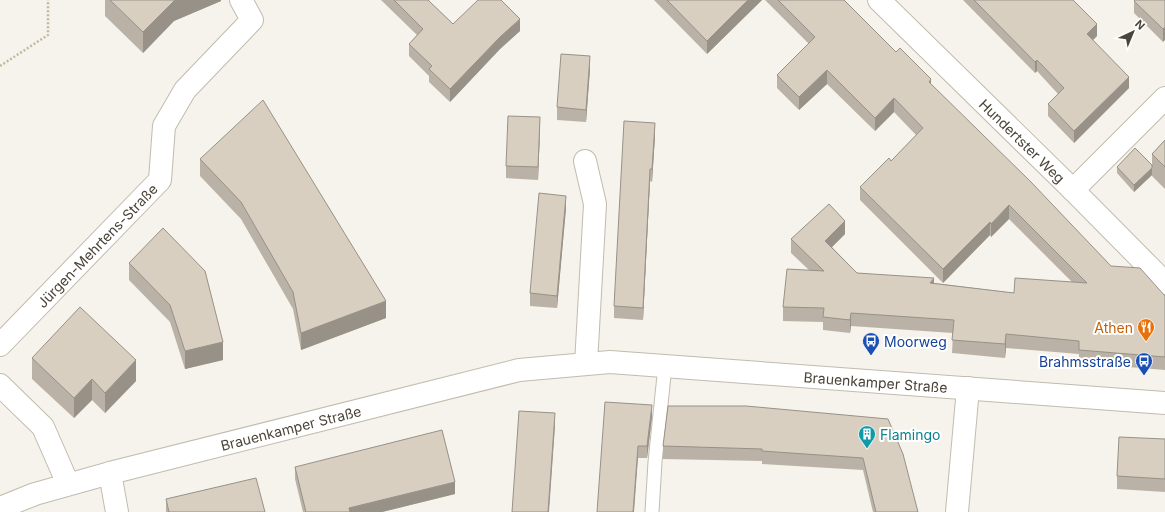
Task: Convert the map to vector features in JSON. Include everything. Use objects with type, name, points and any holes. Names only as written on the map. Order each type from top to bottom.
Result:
[{"type":"street","name":"Jürgen-Mehrtens-Straße","points":[[0,345],[160,180],[164,126],[185,90],[252,20],[241,0]]},
{"type":"street","name":"Hundertster Weg","points":[[879,0],[1073,190],[1165,283]]},
{"type":"street","points":[[1073,190],[1165,98]]},
{"type":"street","points":[[585,161],[595,204],[586,364]]},
{"type":"street","name":"Brauenkamper Straße","points":[[0,508],[68,484],[518,370],[610,362],[1165,403]]},
{"type":"street","points":[[0,385],[44,427],[68,484]]},
{"type":"street","points":[[957,512],[968,388]]},
{"type":"street","points":[[110,473],[117,512]]},
{"type":"lane","points":[[652,512],[655,462],[665,366]]},
{"type":"path","points":[[0,66],[48,35],[48,0]]},
{"type":"building","points":[[110,0],[176,0],[143,32]]},
{"type":"building","points":[[394,0],[428,0],[453,24],[478,0],[501,0],[520,19],[500,37],[450,89],[429,69],[432,66],[409,44],[423,29]]},
{"type":"building","points":[[667,0],[748,0],[707,41]]},
{"type":"building","points":[[778,0],[844,0],[896,52],[900,48],[931,79],[929,82],[1031,182],[1111,266],[1140,268],[1165,296],[1165,357],[1079,350],[1079,341],[1006,334],[1005,344],[952,340],[954,320],[851,313],[850,320],[823,317],[824,308],[783,307],[787,269],[824,271],[791,239],[829,204],[845,221],[825,241],[857,273],[934,278],[930,283],[1014,293],[1015,278],[1087,283],[1009,205],[943,269],[860,187],[889,158],[891,161],[923,128],[894,98],[875,118],[827,70],[799,97],[777,75],[815,37]]},
{"type":"building","points":[[974,0],[1073,0],[1097,24],[1087,34],[1129,77],[1074,131],[1048,104],[1064,88],[1037,60],[1035,62]]},
{"type":"building","points":[[1165,0],[1165,27],[1163,29],[1134,1]]},
{"type":"building","points":[[561,54],[590,56],[586,110],[557,107]]},
{"type":"building","points":[[263,100],[386,301],[301,333],[293,292],[241,202],[200,159]]},
{"type":"building","points":[[508,116],[540,117],[538,167],[506,166]]},
{"type":"building","points":[[624,121],[655,123],[652,169],[650,169],[643,308],[614,306]]},
{"type":"building","points":[[1165,140],[1165,167],[1152,154]]},
{"type":"building","points":[[1135,148],[1152,165],[1152,168],[1134,185],[1117,167]]},
{"type":"building","points":[[539,193],[566,196],[557,296],[530,293]]},
{"type":"building","points":[[163,228],[205,271],[223,342],[185,351],[170,305],[129,263]]},
{"type":"building","points":[[80,307],[136,360],[105,393],[92,379],[74,398],[32,358]]},
{"type":"building","points":[[605,402],[652,405],[647,446],[638,446],[633,512],[597,512]]},
{"type":"building","points":[[668,406],[746,406],[888,419],[903,454],[918,512],[876,512],[863,458],[762,451],[762,449],[663,446]]},
{"type":"building","points":[[519,411],[555,413],[548,512],[512,512]]},
{"type":"building","points":[[442,430],[455,482],[349,508],[350,512],[306,512],[295,467]]},
{"type":"building","points":[[1119,437],[1165,439],[1165,479],[1117,476]]},
{"type":"building","points":[[256,478],[265,512],[169,512],[166,499]]},
{"type":"place","name":"Athen","points":[[1146,342]]},
{"type":"place","name":"Moorweg","points":[[871,356]]},
{"type":"place","name":"Brahmsstraße","points":[[1144,376]]},
{"type":"place","name":"Flamingo","points":[[867,449]]}]
